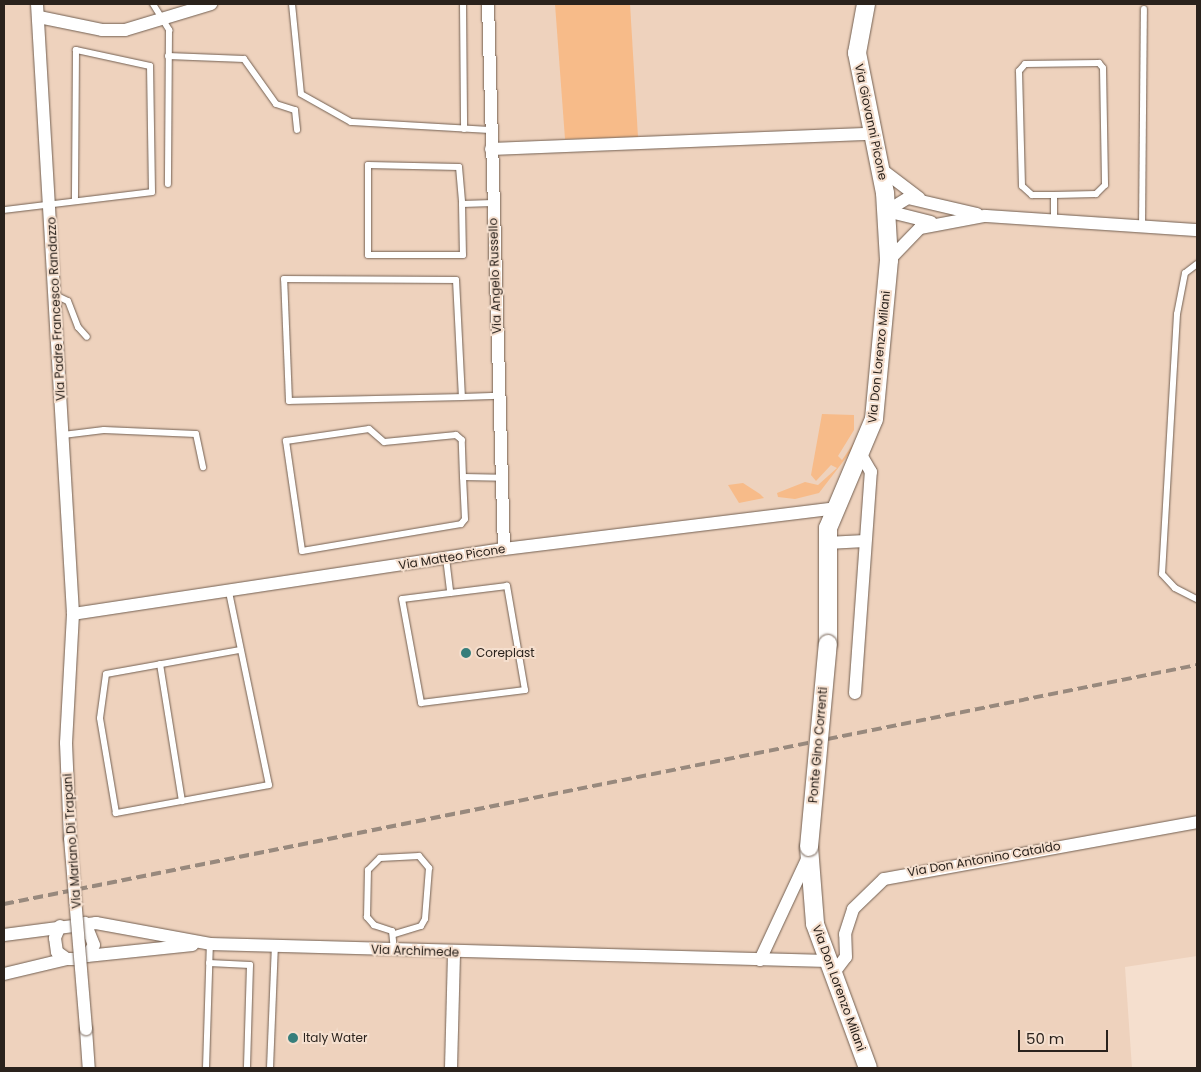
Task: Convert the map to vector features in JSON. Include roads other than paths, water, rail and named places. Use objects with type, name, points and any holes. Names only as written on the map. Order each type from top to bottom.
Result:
[{"type":"street","name":"Via Padre Francesco Randazzo","points":[[37,4],[73,614]]},
{"type":"street","points":[[38,17],[102,30],[125,30],[211,4]]},
{"type":"street","name":"Via Angelo Russello","points":[[488,4],[504,549]]},
{"type":"street","name":"Via Giovanni Picone","points":[[866,4],[857,53],[871,134],[881,169],[886,211]]},
{"type":"street","points":[[492,149],[871,134]]},
{"type":"street","points":[[881,169],[910,194],[924,200],[984,216],[1197,230]]},
{"type":"street","points":[[886,211],[897,202],[924,200]]},
{"type":"street","points":[[886,211],[936,222]]},
{"type":"street","name":"Via Don Lorenzo Milani","points":[[828,644],[827,543],[832,509],[861,455],[874,419],[889,260],[886,211]]},
{"type":"street","points":[[889,260],[909,234],[936,222],[984,216]]},
{"type":"street","points":[[855,692],[872,472],[861,455]]},
{"type":"street","name":"Via Matteo Picone","points":[[73,614],[229,592],[504,549],[832,509]]},
{"type":"street","points":[[827,543],[866,541]]},
{"type":"street","name":"Via Mariano Di Trapani","points":[[73,614],[66,743],[70,838],[89,1068]]},
{"type":"street","name":"Ponte Gino Correnti","points":[[808,852],[828,644]]},
{"type":"street","name":"Via Don Antonino Cataldo","points":[[831,967],[846,957],[845,934],[854,909],[884,879],[1197,822]]},
{"type":"street","points":[[760,960],[808,852]]},
{"type":"street","name":"Via Don Lorenzo Milani","points":[[808,852],[815,924],[868,1068]]},
{"type":"street","points":[[85,923],[94,938],[87,956]]},
{"type":"street","name":"Via Archimede","points":[[4,935],[38,928],[85,923],[210,944],[454,953],[760,960],[831,967]]},
{"type":"street","points":[[58,955],[60,926]]},
{"type":"street","points":[[38,928],[58,955]]},
{"type":"street","points":[[4,974],[58,955],[87,956],[210,944]]},
{"type":"street","points":[[451,1068],[454,953]]},
{"type":"lane","points":[[153,4],[165,19],[168,56],[168,184]]},
{"type":"lane","points":[[292,4],[301,94],[352,122],[491,130]]},
{"type":"lane","points":[[463,4],[464,129]]},
{"type":"lane","points":[[1142,226],[1144,9]]},
{"type":"lane","points":[[4,210],[152,192],[150,66],[76,50],[75,201]]},
{"type":"lane","points":[[168,56],[244,59],[276,104],[295,110],[297,130]]},
{"type":"lane","points":[[1099,63],[1103,68],[1105,185],[1096,194],[1054,195],[1032,195],[1022,186],[1021,66],[1099,63]]},
{"type":"lane","points":[[368,164],[459,167],[462,204],[463,255],[368,255],[368,164]]},
{"type":"lane","points":[[1054,195],[1054,221]]},
{"type":"lane","points":[[462,204],[493,203]]},
{"type":"lane","points":[[1197,264],[1185,273],[1177,314],[1162,574],[1175,588],[1197,599]]},
{"type":"lane","points":[[462,397],[456,280],[284,279],[289,401],[462,397],[499,396]]},
{"type":"lane","points":[[55,296],[68,301],[78,327],[87,337]]},
{"type":"lane","points":[[63,435],[104,430],[196,434],[203,467]]},
{"type":"lane","points":[[369,430],[384,442],[456,435],[462,440],[463,477],[465,519],[461,524],[302,551],[286,440],[369,430]]},
{"type":"lane","points":[[463,477],[502,478]]},
{"type":"lane","points":[[446,558],[450,593]]},
{"type":"lane","points":[[507,586],[525,690],[421,703],[402,599],[450,593],[507,586]]},
{"type":"lane","points":[[229,592],[269,785],[116,813],[100,718],[106,674],[240,650]]},
{"type":"lane","points":[[160,664],[182,801]]},
{"type":"lane","points":[[419,856],[429,868],[425,919],[421,926],[394,934],[367,917],[368,870],[380,858],[419,856]]},
{"type":"lane","points":[[394,934],[394,950]]},
{"type":"lane","points":[[206,1068],[210,944]]},
{"type":"lane","points":[[270,1068],[275,946]]},
{"type":"lane","points":[[209,963],[250,965],[247,1068]]},
{"type":"railway","points":[[4,904],[1197,665]]},
{"type":"place","name":"Coreplast","points":[[466,653]]},
{"type":"place","name":"Italy Water","points":[[293,1038]]}]
